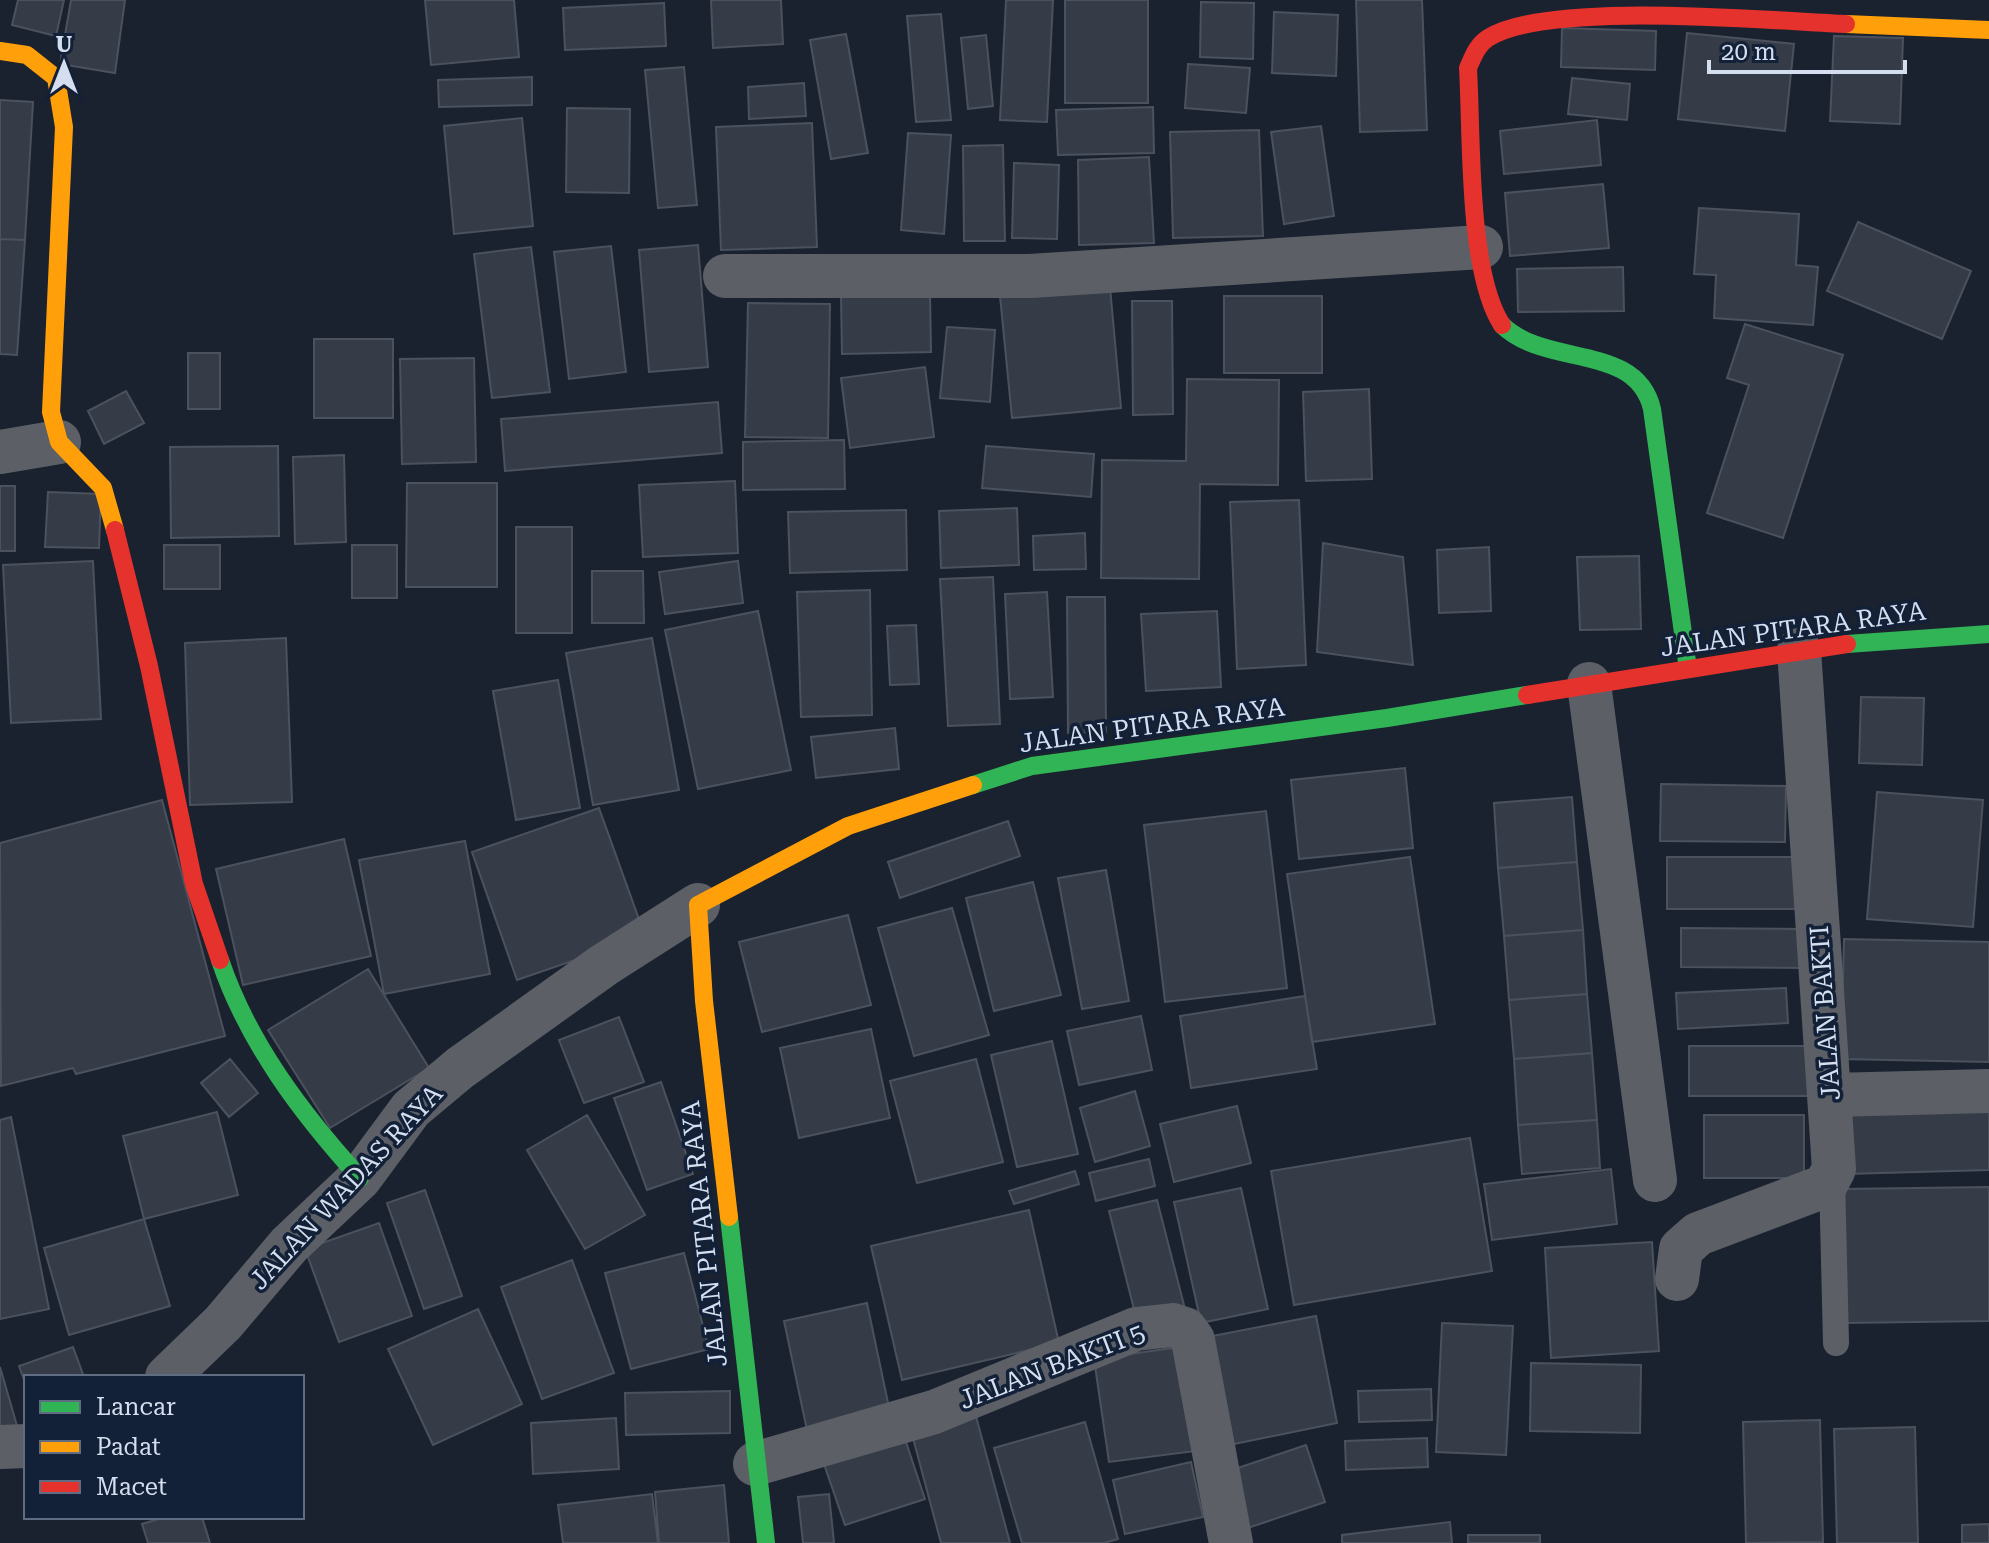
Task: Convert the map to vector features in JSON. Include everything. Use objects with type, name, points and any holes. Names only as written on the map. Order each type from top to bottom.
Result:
[{"type":"street","points":[[1688,669],[1652,409],[1646,387],[1629,373],[1524,342],[1502,326],[1491,306],[1481,247],[1468,68],[1476,50],[1503,30],[1528,23],[1635,16],[1989,30]]},
{"type":"street","points":[[0,51],[27,55],[56,78],[64,127],[51,412],[59,442],[95,479],[110,502],[122,566],[149,666],[194,884],[224,972],[252,1032],[281,1081],[360,1178]]},
{"type":"street","points":[[725,276],[1030,276],[1481,247]]},
{"type":"street","points":[[0,452],[59,442]]},
{"type":"street","name":"JALAN PITARA RAYA","points":[[766,1543],[704,1001],[698,905],[848,826],[1032,766],[1387,718],[1799,650],[1888,638],[1989,634]]},
{"type":"street","name":"JALAN BAKTI","points":[[1799,650],[1831,1095],[1832,1178]]},
{"type":"street","points":[[1589,684],[1655,1180]]},
{"type":"street","name":"JALAN WADAS RAYA","points":[[169,1375],[223,1323],[289,1245],[360,1178],[411,1109],[460,1068],[604,965],[698,905]]},
{"type":"street","points":[[1831,1095],[1989,1091]]},
{"type":"street","points":[[1677,1279],[1681,1249],[1698,1234],[1825,1186],[1832,1178]]},
{"type":"street","name":"JALAN BAKTI 5","points":[[755,1464],[934,1412],[1136,1329],[1173,1325],[1185,1329],[1193,1340],[1231,1543]]},
{"type":"street","points":[[0,1447],[24,1446]]},
{"type":"lane","points":[[1832,1178],[1836,1343]]},
{"type":"building","points":[[18,0],[64,0],[56,36],[12,25]]},
{"type":"building","points":[[71,0],[125,0],[115,73],[60,64]]},
{"type":"building","points":[[425,0],[514,0],[519,57],[431,65]]},
{"type":"building","points":[[711,0],[781,0],[783,44],[713,48]]},
{"type":"building","points":[[1006,0],[1053,0],[1047,122],[1000,120]]},
{"type":"building","points":[[1065,0],[1148,0],[1148,103],[1065,103]]},
{"type":"building","points":[[1356,0],[1422,0],[1427,130],[1360,132]]},
{"type":"building","points":[[1201,2],[1254,3],[1253,59],[1200,57]]},
{"type":"building","points":[[664,3],[666,46],[565,50],[563,8]]},
{"type":"building","points":[[1274,12],[1338,15],[1336,76],[1272,73]]},
{"type":"building","points":[[941,14],[951,120],[916,122],[907,16]]},
{"type":"building","points":[[1562,28],[1656,31],[1655,70],[1561,67]]},
{"type":"building","points":[[1687,33],[1794,44],[1785,131],[1678,119]]},
{"type":"building","points":[[846,34],[868,153],[831,159],[810,40]]},
{"type":"building","points":[[986,35],[993,106],[968,109],[961,38]]},
{"type":"building","points":[[1834,36],[1903,38],[1900,124],[1830,121]]},
{"type":"building","points":[[1188,64],[1250,68],[1246,113],[1185,108]]},
{"type":"building","points":[[684,67],[697,205],[658,208],[645,70]]},
{"type":"building","points":[[532,77],[532,105],[439,107],[438,80]]},
{"type":"building","points":[[1572,78],[1630,84],[1627,120],[1568,114]]},
{"type":"building","points":[[804,83],[806,116],[749,119],[748,87]]},
{"type":"building","points":[[0,100],[33,102],[25,240],[0,239]]},
{"type":"building","points":[[1153,107],[1154,153],[1058,155],[1056,110]]},
{"type":"building","points":[[567,108],[630,109],[629,193],[566,192]]},
{"type":"building","points":[[522,118],[533,226],[454,234],[444,126]]},
{"type":"building","points":[[1597,120],[1601,165],[1504,174],[1500,131]]},
{"type":"building","points":[[812,123],[817,247],[721,250],[716,127]]},
{"type":"building","points":[[1321,126],[1334,216],[1284,224],[1271,132]]},
{"type":"building","points":[[1259,130],[1263,236],[1173,238],[1170,132]]},
{"type":"building","points":[[908,133],[951,135],[944,234],[901,230]]},
{"type":"building","points":[[1003,145],[1005,241],[964,241],[963,146]]},
{"type":"building","points":[[1149,157],[1154,243],[1079,245],[1078,160]]},
{"type":"building","points":[[1014,163],[1059,165],[1057,239],[1012,238]]},
{"type":"building","points":[[1603,184],[1609,248],[1510,256],[1505,193]]},
{"type":"building","points":[[1699,208],[1799,214],[1796,265],[1818,267],[1813,325],[1714,318],[1716,275],[1694,274]]},
{"type":"building","points":[[1858,222],[1971,271],[1942,339],[1827,291]]},
{"type":"building","points":[[0,239],[25,240],[17,355],[0,354]]},
{"type":"building","points":[[698,245],[708,367],[649,372],[639,250]]},
{"type":"building","points":[[611,246],[626,372],[569,379],[554,252]]},
{"type":"building","points":[[531,247],[550,392],[492,398],[474,254]]},
{"type":"building","points":[[1623,267],[1624,311],[1518,312],[1517,269]]},
{"type":"building","points":[[1110,287],[1121,408],[1012,418],[1000,296]]},
{"type":"building","points":[[930,293],[931,352],[842,354],[841,294]]},
{"type":"building","points":[[1224,296],[1322,296],[1322,373],[1224,373]]},
{"type":"building","points":[[1132,301],[1172,301],[1173,414],[1133,415]]},
{"type":"building","points":[[748,303],[830,304],[828,438],[745,437]]},
{"type":"building","points":[[1745,324],[1843,355],[1783,538],[1707,513],[1749,385],[1727,378]]},
{"type":"building","points":[[947,327],[995,330],[990,402],[940,398]]},
{"type":"building","points":[[314,339],[393,339],[393,418],[314,418]]},
{"type":"building","points":[[188,353],[220,353],[220,409],[188,409]]},
{"type":"building","points":[[474,358],[476,462],[402,464],[400,359]]},
{"type":"building","points":[[925,367],[934,437],[850,448],[841,378]]},
{"type":"building","points":[[1187,379],[1279,380],[1278,485],[1200,484],[1199,579],[1101,578],[1102,460],[1186,461]]},
{"type":"building","points":[[1369,389],[1372,479],[1306,481],[1303,392]]},
{"type":"building","points":[[126,391],[144,423],[104,444],[88,411]]},
{"type":"building","points":[[718,402],[722,453],[505,471],[501,419]]},
{"type":"building","points":[[844,440],[845,489],[743,490],[743,442]]},
{"type":"building","points":[[278,446],[279,536],[171,538],[170,447]]},
{"type":"building","points":[[986,446],[1094,454],[1091,497],[982,488]]},
{"type":"building","points":[[344,455],[346,542],[295,544],[293,457]]},
{"type":"building","points":[[735,481],[738,553],[643,557],[639,485]]},
{"type":"building","points":[[407,483],[497,483],[497,587],[406,587]]},
{"type":"building","points":[[0,486],[15,486],[15,551],[0,551]]},
{"type":"building","points":[[48,492],[101,494],[99,548],[45,547]]},
{"type":"building","points":[[1299,500],[1306,665],[1237,669],[1230,502]]},
{"type":"building","points":[[1017,508],[1019,565],[941,568],[939,511]]},
{"type":"building","points":[[906,510],[907,570],[790,573],[788,512]]},
{"type":"building","points":[[516,527],[572,527],[572,633],[516,633]]},
{"type":"building","points":[[1085,533],[1086,569],[1034,570],[1033,536]]},
{"type":"building","points":[[1323,543],[1403,557],[1413,665],[1317,652]]},
{"type":"building","points":[[164,545],[220,545],[220,589],[164,589]]},
{"type":"building","points":[[352,545],[397,545],[397,598],[352,598]]},
{"type":"building","points":[[1489,547],[1491,611],[1439,613],[1437,550]]},
{"type":"building","points":[[1639,556],[1641,629],[1580,630],[1577,557]]},
{"type":"building","points":[[93,561],[101,719],[11,723],[3,565]]},
{"type":"building","points":[[738,561],[743,603],[665,614],[659,572]]},
{"type":"building","points":[[592,571],[643,571],[644,623],[592,623]]},
{"type":"building","points":[[993,577],[1000,724],[948,726],[940,579]]},
{"type":"building","points":[[870,590],[872,715],[801,717],[797,592]]},
{"type":"building","points":[[1047,592],[1053,697],[1010,699],[1005,594]]},
{"type":"building","points":[[1067,597],[1105,597],[1106,732],[1068,733]]},
{"type":"building","points":[[758,611],[791,770],[698,789],[665,630]]},
{"type":"building","points":[[1217,611],[1221,687],[1146,691],[1141,614]]},
{"type":"building","points":[[916,625],[919,684],[890,685],[887,626]]},
{"type":"building","points":[[286,638],[292,802],[190,805],[185,643]]},
{"type":"building","points":[[652,638],[679,790],[593,805],[566,653]]},
{"type":"building","points":[[558,680],[580,808],[516,820],[493,691]]},
{"type":"building","points":[[1861,697],[1924,698],[1922,765],[1859,763]]},
{"type":"building","points":[[895,728],[899,769],[816,778],[811,737]]},
{"type":"building","points":[[1405,768],[1413,848],[1299,859],[1291,780]]},
{"type":"building","points":[[1661,784],[1786,786],[1785,842],[1660,841]]},
{"type":"building","points":[[1877,792],[1983,800],[1973,927],[1867,919]]},
{"type":"building","points":[[1572,797],[1577,862],[1498,868],[1494,803]]},
{"type":"building","points":[[162,800],[225,1036],[76,1074],[73,1068],[1,1086],[0,843]]},
{"type":"building","points":[[599,808],[645,936],[517,980],[472,852]]},
{"type":"building","points":[[1266,811],[1287,988],[1165,1002],[1144,825]]},
{"type":"building","points":[[1008,821],[1020,856],[900,898],[888,862]]},
{"type":"building","points":[[344,839],[371,956],[243,985],[216,869]]},
{"type":"building","points":[[465,841],[490,974],[384,994],[359,860]]},
{"type":"building","points":[[1410,857],[1435,1024],[1312,1042],[1287,874]]},
{"type":"building","points":[[1667,857],[1810,857],[1810,909],[1667,909]]},
{"type":"building","points":[[1577,862],[1583,930],[1504,936],[1498,868]]},
{"type":"building","points":[[1106,870],[1129,1001],[1082,1009],[1058,878]]},
{"type":"building","points":[[1033,882],[1061,995],[994,1011],[966,898]]},
{"type":"building","points":[[952,908],[989,1035],[914,1056],[878,928]]},
{"type":"building","points":[[848,915],[871,1005],[762,1032],[739,942]]},
{"type":"building","points":[[1681,928],[1806,929],[1806,968],[1681,967]]},
{"type":"building","points":[[1583,930],[1587,994],[1509,1000],[1504,936]]},
{"type":"building","points":[[1844,939],[1989,942],[1989,1062],[1841,1059]]},
{"type":"building","points":[[368,969],[429,1068],[330,1128],[268,1030]]},
{"type":"building","points":[[1786,988],[1788,1023],[1678,1029],[1676,993]]},
{"type":"building","points":[[1587,994],[1592,1053],[1514,1059],[1509,1000]]},
{"type":"building","points":[[1305,996],[1317,1069],[1191,1088],[1180,1016]]},
{"type":"building","points":[[1141,1016],[1152,1070],[1079,1085],[1067,1031]]},
{"type":"building","points":[[619,1017],[644,1082],[584,1103],[559,1040]]},
{"type":"building","points":[[871,1029],[890,1118],[799,1138],[780,1048]]},
{"type":"building","points":[[1052,1041],[1078,1154],[1017,1167],[991,1055]]},
{"type":"building","points":[[1689,1046],[1813,1046],[1813,1096],[1689,1096]]},
{"type":"building","points":[[1592,1053],[1597,1120],[1518,1125],[1514,1059]]},
{"type":"building","points":[[230,1059],[258,1093],[229,1117],[201,1083]]},
{"type":"building","points":[[976,1059],[1003,1162],[917,1183],[890,1081]]},
{"type":"building","points":[[661,1082],[693,1174],[647,1190],[614,1098]]},
{"type":"building","points":[[1135,1091],[1150,1146],[1095,1162],[1080,1108]]},
{"type":"building","points":[[1989,1099],[1989,1170],[1846,1174],[1844,1104]]},
{"type":"building","points":[[1237,1106],[1251,1163],[1174,1182],[1160,1124]]},
{"type":"building","points":[[217,1112],[238,1195],[144,1219],[123,1136]]},
{"type":"building","points":[[587,1115],[645,1215],[585,1249],[527,1150]]},
{"type":"building","points":[[1704,1115],[1804,1115],[1804,1178],[1704,1178]]},
{"type":"building","points":[[11,1117],[49,1309],[0,1319],[0,1120]]},
{"type":"building","points":[[1597,1120],[1600,1168],[1522,1174],[1518,1125]]},
{"type":"building","points":[[1470,1138],[1492,1271],[1294,1305],[1271,1171]]},
{"type":"building","points":[[1149,1159],[1155,1186],[1096,1201],[1089,1173]]},
{"type":"building","points":[[1611,1169],[1617,1224],[1492,1240],[1484,1184]]},
{"type":"building","points":[[1075,1171],[1079,1184],[1014,1204],[1009,1191]]},
{"type":"building","points":[[1989,1187],[1989,1321],[1845,1323],[1843,1189]]},
{"type":"building","points":[[1241,1188],[1268,1309],[1201,1323],[1174,1202]]},
{"type":"building","points":[[425,1190],[462,1296],[424,1309],[387,1203]]},
{"type":"building","points":[[1157,1200],[1185,1309],[1137,1321],[1109,1211]]},
{"type":"building","points":[[1029,1210],[1059,1343],[902,1380],[871,1246]]},
{"type":"building","points":[[144,1219],[170,1306],[69,1335],[44,1248]]},
{"type":"building","points":[[379,1223],[412,1316],[339,1342],[305,1249]]},
{"type":"building","points":[[1652,1242],[1659,1351],[1551,1358],[1545,1248]]},
{"type":"building","points":[[684,1253],[709,1349],[631,1369],[605,1273]]},
{"type":"building","points":[[572,1260],[614,1373],[542,1399],[501,1287]]},
{"type":"building","points":[[867,1303],[891,1417],[808,1435],[784,1321]]},
{"type":"building","points":[[478,1309],[522,1404],[433,1445],[388,1349]]},
{"type":"building","points":[[1316,1316],[1337,1423],[1229,1445],[1207,1337]]},
{"type":"building","points":[[1442,1323],[1513,1326],[1506,1455],[1436,1452]]},
{"type":"building","points":[[73,1347],[83,1375],[24,1375],[24,1380],[19,1366]]},
{"type":"building","points":[[1180,1347],[1196,1451],[1109,1462],[1094,1359]]},
{"type":"building","points":[[1531,1363],[1641,1365],[1640,1433],[1530,1431]]},
{"type":"building","points":[[0,1367],[18,1429],[0,1435]]},
{"type":"building","points":[[1431,1389],[1432,1420],[1359,1422],[1358,1391]]},
{"type":"building","points":[[730,1391],[730,1433],[626,1435],[625,1393]]},
{"type":"building","points":[[974,1409],[1010,1543],[941,1543],[910,1427]]},
{"type":"building","points":[[616,1418],[619,1469],[533,1474],[531,1423]]},
{"type":"building","points":[[1820,1420],[1823,1542],[1746,1543],[1743,1422]]},
{"type":"building","points":[[1085,1422],[1118,1539],[1104,1543],[1022,1543],[994,1448]]},
{"type":"building","points":[[1915,1427],[1918,1543],[1837,1543],[1834,1429]]},
{"type":"building","points":[[904,1436],[925,1499],[845,1525],[824,1464]]},
{"type":"building","points":[[1427,1438],[1428,1467],[1346,1470],[1345,1441]]},
{"type":"building","points":[[1306,1445],[1325,1502],[1239,1531],[1220,1474]]},
{"type":"building","points":[[1191,1462],[1203,1517],[1125,1534],[1113,1480]]},
{"type":"building","points":[[724,1485],[729,1543],[659,1543],[655,1492]]},
{"type":"building","points":[[652,1494],[658,1543],[563,1543],[558,1505]]},
{"type":"building","points":[[829,1494],[834,1543],[803,1543],[798,1497]]},
{"type":"building","points":[[158,1519],[203,1519],[210,1543],[148,1543],[142,1524]]},
{"type":"building","points":[[1450,1522],[1452,1543],[1342,1543],[1342,1535]]},
{"type":"building","points":[[1989,1524],[1989,1543],[1962,1543],[1962,1525]]},
{"type":"building","points":[[1468,1535],[1540,1535],[1540,1543],[1468,1543]]},
{"type":"traffic: fast","points":[[1502,325],[1520,338],[1542,347],[1609,364],[1628,374],[1643,388],[1652,409],[1688,669]]},
{"type":"traffic: fast","points":[[1847,644],[1989,634]]},
{"type":"traffic: fast","points":[[973,785],[1032,766],[1387,718],[1527,695]]},
{"type":"traffic: fast","points":[[220,960],[261,1049],[298,1103],[360,1178]]},
{"type":"traffic: fast","points":[[729,1217],[766,1543]]},
{"type":"traffic: slow","points":[[1846,24],[1989,30]]},
{"type":"traffic: slow","points":[[0,51],[27,55],[56,78],[64,127],[51,412],[59,442],[103,488],[115,530]]},
{"type":"traffic: slow","points":[[729,1217],[704,1001],[698,905],[848,826],[973,785]]},
{"type":"traffic: jam","points":[[1502,325],[1482,271],[1473,201],[1468,68],[1484,41],[1517,26],[1558,19],[1607,16],[1715,17],[1846,24]]},
{"type":"traffic: jam","points":[[115,530],[149,666],[194,884],[220,960]]},
{"type":"traffic: jam","points":[[1527,695],[1847,644]]}]
